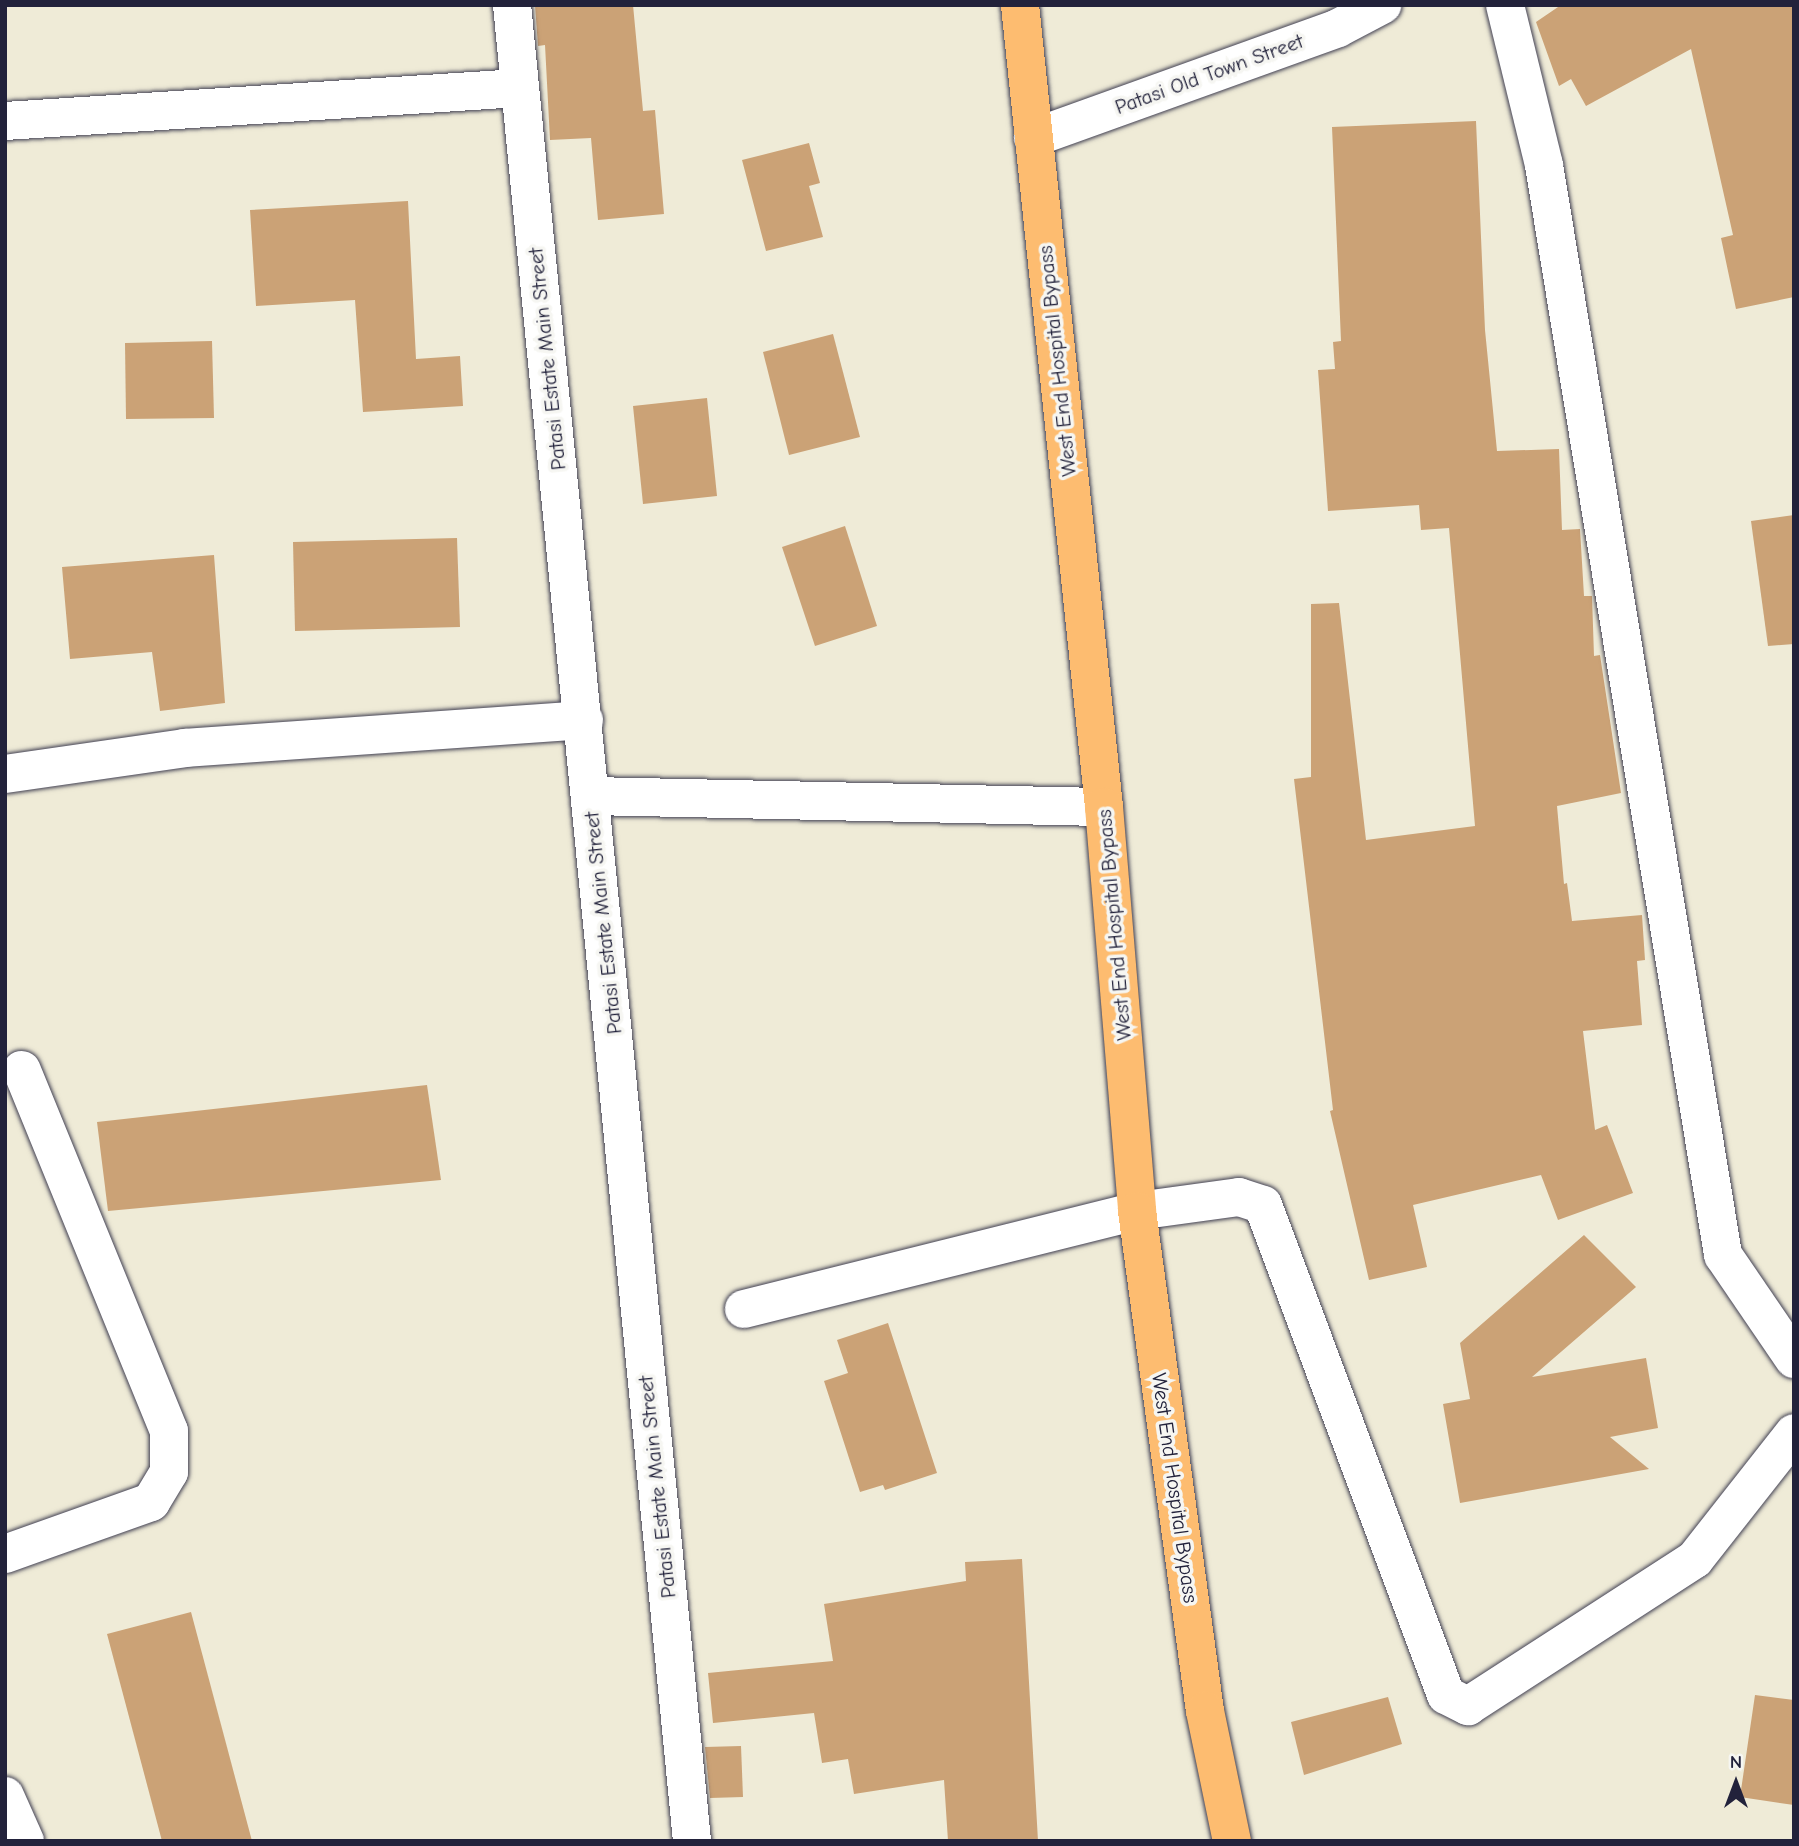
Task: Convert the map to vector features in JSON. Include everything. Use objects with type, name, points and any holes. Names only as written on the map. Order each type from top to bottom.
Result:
[{"type":"highway","name":"West End Hospital Bypass","points":[[1020,5],[1104,807],[1137,1211],[1205,1711],[1232,1841]]},
{"type":"street","name":"Patasi Estate Main Street","points":[[512,5],[692,1841]]},
{"type":"street","name":"Patasi Old Town Street","points":[[1033,138],[1338,27],[1382,5]]},
{"type":"street","points":[[1504,5],[1544,165],[1723,1255],[1794,1359]]},
{"type":"street","points":[[5,121],[520,88]]},
{"type":"street","points":[[5,774],[185,748],[584,720]]},
{"type":"street","points":[[590,796],[1104,807]]},
{"type":"street","points":[[5,1554],[151,1502],[169,1472],[169,1431],[22,1070]]},
{"type":"street","points":[[744,1309],[1137,1211],[1240,1197],[1263,1205],[1446,1695],[1468,1706],[1695,1559],[1794,1433]]},
{"type":"street","points":[[5,1797],[25,1841]]},
{"type":"building","points":[[535,5],[633,5],[643,111],[655,110],[664,214],[598,220],[591,138],[550,140],[545,45],[538,46]]},
{"type":"building","points":[[1561,5],[1794,5],[1794,297],[1736,309],[1721,238],[1733,235],[1691,49],[1586,106],[1571,79],[1559,86],[1536,22]]},
{"type":"building","points":[[1476,121],[1485,330],[1497,451],[1559,449],[1562,530],[1580,529],[1584,596],[1592,596],[1594,656],[1600,655],[1621,793],[1557,806],[1564,884],[1567,883],[1572,921],[1642,915],[1645,960],[1637,961],[1642,1025],[1583,1031],[1595,1130],[1607,1125],[1633,1193],[1558,1220],[1541,1175],[1413,1205],[1427,1267],[1369,1280],[1330,1111],[1333,1110],[1294,779],[1311,777],[1311,604],[1339,603],[1366,840],[1475,826],[1449,528],[1421,530],[1419,505],[1328,511],[1318,370],[1335,369],[1333,342],[1341,341],[1332,127]]},
{"type":"building","points":[[809,143],[820,183],[809,186],[823,237],[766,251],[742,160]]},
{"type":"building","points":[[408,201],[416,359],[460,356],[463,406],[363,412],[355,300],[256,306],[250,210]]},
{"type":"building","points":[[833,334],[860,437],[789,455],[763,352]]},
{"type":"building","points":[[212,341],[214,418],[126,419],[125,343]]},
{"type":"building","points":[[707,398],[717,496],[643,504],[633,406]]},
{"type":"building","points":[[1794,515],[1794,644],[1768,646],[1751,521]]},
{"type":"building","points":[[845,526],[877,626],[815,646],[782,547]]},
{"type":"building","points":[[457,538],[460,627],[295,631],[293,542]]},
{"type":"building","points":[[214,555],[225,703],[160,711],[152,652],[70,659],[62,567]]},
{"type":"building","points":[[427,1085],[441,1180],[108,1211],[97,1122]]},
{"type":"building","points":[[1584,1235],[1636,1287],[1532,1377],[1646,1358],[1658,1428],[1610,1437],[1649,1469],[1460,1503],[1443,1404],[1470,1399],[1460,1343]]},
{"type":"building","points":[[888,1323],[937,1473],[885,1490],[883,1485],[860,1492],[824,1381],[848,1373],[837,1340]]},
{"type":"building","points":[[1022,1559],[1038,1841],[948,1841],[944,1780],[854,1794],[848,1759],[822,1763],[814,1713],[713,1723],[708,1673],[833,1661],[824,1604],[966,1581],[965,1562]]},
{"type":"building","points":[[191,1612],[252,1841],[162,1841],[107,1634]]},
{"type":"building","points":[[1755,1695],[1794,1700],[1794,1805],[1740,1797]]},
{"type":"building","points":[[1388,1697],[1402,1744],[1304,1775],[1291,1722]]},
{"type":"building","points":[[741,1746],[743,1797],[710,1798],[705,1747]]}]
